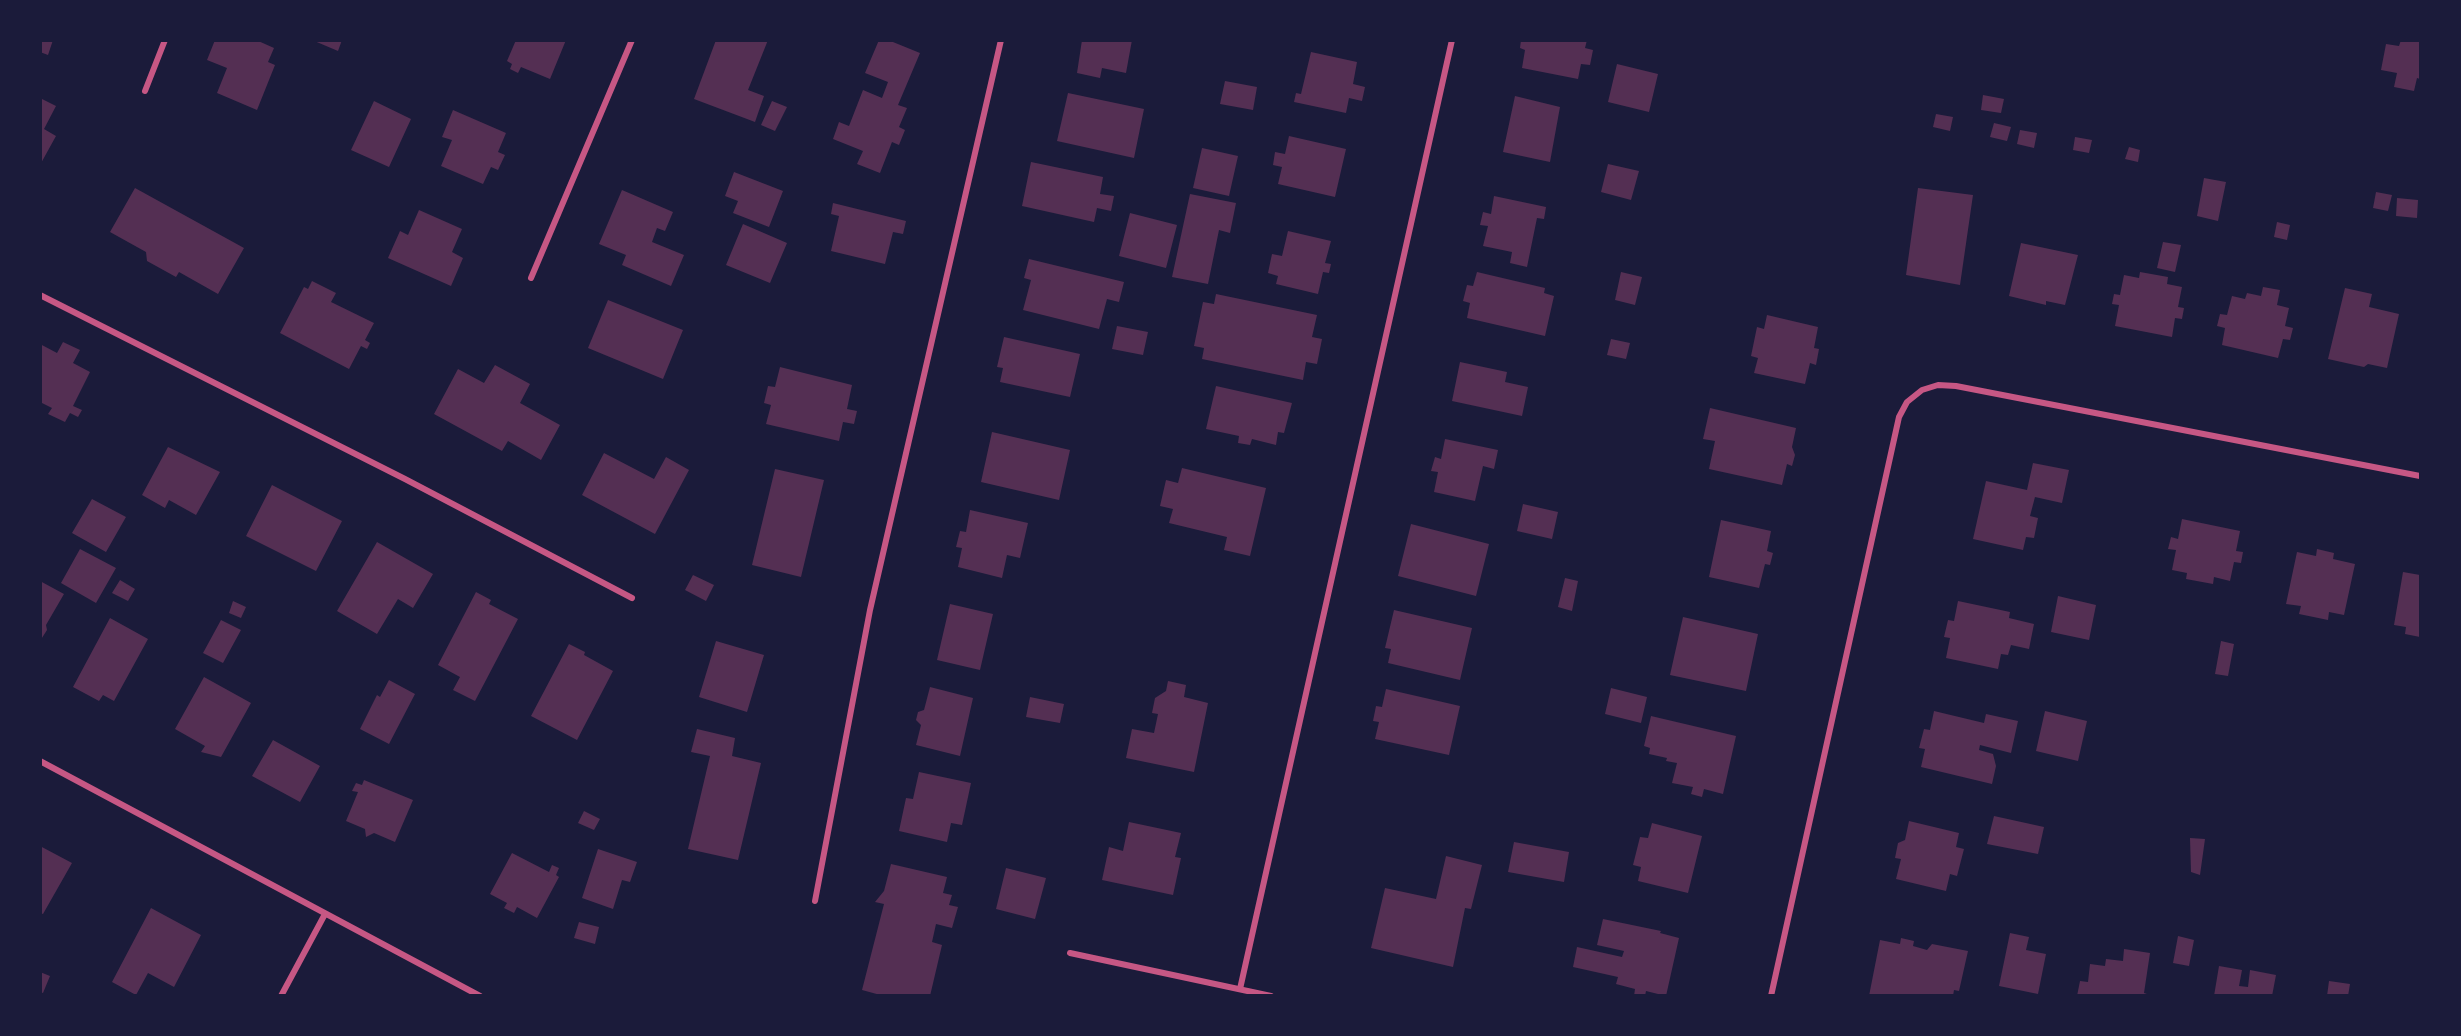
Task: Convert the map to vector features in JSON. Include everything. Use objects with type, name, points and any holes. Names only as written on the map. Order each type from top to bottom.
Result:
[{"type":"street","points":[[145,91],[165,40]]},
{"type":"street","points":[[531,278],[632,40]]},
{"type":"street","points":[[814,901],[870,610],[1001,40]]},
{"type":"street","points":[[1240,989],[1452,40]]},
{"type":"street","points":[[40,296],[405,479],[632,598]]},
{"type":"street","points":[[1771,996],[1899,417],[1907,402],[1922,390],[1938,385],[1956,386],[2421,476]]},
{"type":"street","points":[[40,761],[480,996]]},
{"type":"street","points":[[281,996],[326,914]]},
{"type":"street","points":[[1070,953],[1271,996]]},
{"type":"building","points":[[40,40],[53,40],[48,55],[40,52]]},
{"type":"building","points":[[215,40],[256,40],[274,48],[268,62],[275,65],[257,110],[217,93],[227,68],[207,60]]},
{"type":"building","points":[[312,40],[342,40],[338,51]]},
{"type":"building","points":[[516,40],[566,40],[550,79],[521,67],[518,73],[510,69],[512,64],[507,61]]},
{"type":"building","points":[[716,40],[768,40],[748,90],[764,96],[755,122],[694,99]]},
{"type":"building","points":[[879,40],[888,40],[920,53],[898,105],[907,108],[899,127],[905,130],[899,145],[892,142],[880,173],[857,164],[863,151],[833,139],[839,122],[849,126],[863,90],[882,98],[888,82],[865,73]]},
{"type":"building","points":[[1082,40],[1132,40],[1126,73],[1102,68],[1100,78],[1077,73]]},
{"type":"building","points":[[1521,40],[1587,40],[1585,48],[1593,50],[1590,65],[1581,64],[1578,79],[1522,68],[1525,50],[1520,48]]},
{"type":"building","points":[[2401,40],[2420,41],[2420,79],[2417,78],[2414,91],[2394,87],[2397,73],[2381,70],[2386,44],[2399,46]]},
{"type":"building","points":[[1311,52],[1357,62],[1353,84],[1365,87],[1362,101],[1349,98],[1346,113],[1294,102],[1296,93],[1301,94]]},
{"type":"building","points":[[1617,64],[1658,74],[1649,112],[1608,102]]},
{"type":"building","points":[[1225,81],[1257,87],[1253,110],[1220,104]]},
{"type":"building","points":[[1068,93],[1144,109],[1134,158],[1057,141]]},
{"type":"building","points":[[1983,95],[2004,99],[2001,113],[1981,110]]},
{"type":"building","points":[[1515,96],[1560,107],[1550,162],[1503,152]]},
{"type":"building","points":[[40,98],[56,106],[44,129],[56,136],[40,165]]},
{"type":"building","points":[[374,101],[411,119],[389,167],[351,150]]},
{"type":"building","points":[[772,101],[787,107],[775,131],[761,125]]},
{"type":"building","points":[[453,110],[506,133],[498,152],[505,155],[498,170],[491,167],[483,184],[441,166],[452,140],[442,137]]},
{"type":"building","points":[[1936,114],[1953,117],[1950,131],[1933,127]]},
{"type":"building","points":[[1994,123],[2011,127],[2007,141],[1990,137]]},
{"type":"building","points":[[2020,130],[2037,133],[2034,148],[2017,144]]},
{"type":"building","points":[[1289,136],[1346,149],[1335,197],[1278,184],[1282,167],[1273,165],[1275,152],[1285,154]]},
{"type":"building","points":[[2075,137],[2092,140],[2089,153],[2073,150]]},
{"type":"building","points":[[2129,147],[2140,150],[2138,162],[2125,159]]},
{"type":"building","points":[[1202,148],[1238,156],[1229,196],[1193,188]]},
{"type":"building","points":[[1031,162],[1103,177],[1100,194],[1114,196],[1111,211],[1097,208],[1094,222],[1022,206]]},
{"type":"building","points":[[1608,164],[1639,171],[1631,200],[1601,192]]},
{"type":"building","points":[[734,172],[783,191],[769,227],[733,213],[738,201],[725,196]]},
{"type":"building","points":[[2204,178],[2226,182],[2218,221],[2197,216]]},
{"type":"building","points":[[135,188],[244,248],[218,294],[179,272],[176,277],[147,261],[146,252],[110,232]]},
{"type":"building","points":[[1918,188],[1973,195],[1960,285],[1906,275]]},
{"type":"building","points":[[622,190],[673,212],[665,231],[657,228],[652,242],[684,255],[671,286],[622,265],[626,255],[599,244]]},
{"type":"building","points":[[2376,192],[2392,195],[2388,211],[2373,208]]},
{"type":"building","points":[[1190,194],[1236,203],[1230,233],[1219,230],[1208,284],[1172,277]]},
{"type":"building","points":[[1494,196],[1546,207],[1544,219],[1537,218],[1527,267],[1510,263],[1512,252],[1483,246],[1488,226],[1480,225],[1483,212],[1491,214]]},
{"type":"building","points":[[2397,198],[2418,200],[2417,218],[2396,216]]},
{"type":"building","points":[[833,203],[906,221],[903,234],[893,232],[885,264],[831,251],[839,216],[831,214]]},
{"type":"building","points":[[419,210],[462,229],[452,252],[463,258],[451,286],[388,258],[400,231],[408,235]]},
{"type":"building","points":[[1130,213],[1177,225],[1166,268],[1119,256]]},
{"type":"building","points":[[2277,222],[2290,225],[2287,240],[2274,237]]},
{"type":"building","points":[[743,224],[787,243],[770,283],[726,265]]},
{"type":"building","points":[[1288,231],[1331,241],[1325,263],[1331,264],[1329,273],[1323,272],[1318,294],[1276,284],[1278,276],[1268,273],[1272,254],[1282,256]]},
{"type":"building","points":[[2163,242],[2181,245],[2175,272],[2157,268]]},
{"type":"building","points":[[2021,243],[2078,255],[2065,305],[2046,301],[2046,305],[2009,296]]},
{"type":"building","points":[[1029,259],[1124,282],[1119,302],[1107,299],[1099,329],[1023,310],[1031,280],[1024,278]]},
{"type":"building","points":[[1477,272],[1545,288],[1544,293],[1554,296],[1545,336],[1467,318],[1470,303],[1463,301],[1467,285],[1473,286]]},
{"type":"building","points":[[1621,272],[1642,277],[1635,305],[1615,300]]},
{"type":"building","points":[[2140,272],[2168,277],[2167,284],[2182,287],[2178,307],[2184,308],[2182,319],[2175,318],[2172,337],[2115,326],[2119,305],[2112,304],[2114,294],[2120,295],[2124,275],[2139,278]]},
{"type":"building","points":[[312,281],[336,293],[331,302],[374,323],[365,340],[370,343],[367,349],[361,346],[349,369],[280,333],[304,287],[308,289]]},
{"type":"building","points":[[2263,287],[2280,290],[2277,305],[2289,308],[2285,326],[2293,328],[2290,340],[2283,339],[2278,358],[2222,345],[2225,328],[2217,326],[2220,314],[2227,315],[2232,296],[2245,299],[2247,293],[2261,296]]},
{"type":"building","points":[[2345,288],[2372,294],[2369,307],[2399,314],[2387,368],[2368,364],[2364,367],[2328,359]]},
{"type":"building","points":[[1216,294],[1317,315],[1312,337],[1322,339],[1317,364],[1306,362],[1303,380],[1202,359],[1204,348],[1194,346],[1203,302],[1214,304]]},
{"type":"building","points":[[608,300],[683,330],[663,379],[588,348]]},
{"type":"building","points":[[1767,315],[1818,327],[1814,348],[1819,349],[1816,365],[1810,363],[1805,384],[1754,373],[1758,358],[1751,356],[1757,327],[1764,329]]},
{"type":"building","points":[[1117,326],[1148,332],[1143,355],[1112,349]]},
{"type":"building","points":[[1004,337],[1080,354],[1070,397],[1000,382],[1003,368],[997,367]]},
{"type":"building","points":[[1611,339],[1630,343],[1626,359],[1607,355]]},
{"type":"building","points":[[63,342],[80,350],[73,363],[90,372],[73,406],[82,410],[78,417],[70,413],[65,422],[48,414],[52,408],[40,402],[40,344],[57,353]]},
{"type":"building","points":[[1460,362],[1507,372],[1505,382],[1528,387],[1522,416],[1452,401]]},
{"type":"building","points":[[495,365],[530,384],[520,403],[560,425],[541,460],[508,441],[502,451],[434,414],[458,369],[484,383]]},
{"type":"building","points":[[780,367],[852,385],[847,409],[857,411],[854,424],[843,422],[839,441],[766,424],[771,405],[764,403],[768,386],[775,387]]},
{"type":"building","points":[[1216,386],[1292,403],[1284,433],[1278,432],[1276,445],[1252,439],[1250,445],[1238,443],[1239,436],[1206,429]]},
{"type":"building","points":[[1710,408],[1796,428],[1792,447],[1795,455],[1792,466],[1787,464],[1782,485],[1709,469],[1715,441],[1703,439]]},
{"type":"building","points":[[992,432],[1070,450],[1059,500],[981,482]]},
{"type":"building","points":[[1445,439],[1498,450],[1494,469],[1483,466],[1475,501],[1434,492],[1438,472],[1431,471],[1435,457],[1441,459]]},
{"type":"building","points":[[168,447],[220,472],[196,515],[169,500],[165,508],[142,495]]},
{"type":"building","points":[[604,453],[654,479],[666,457],[689,470],[655,534],[582,495]]},
{"type":"building","points":[[2033,463],[2069,470],[2062,503],[2035,497],[2030,516],[2038,518],[2034,538],[2026,537],[2023,550],[1973,539],[1986,481],[2027,490]]},
{"type":"building","points":[[1182,468],[1266,488],[1250,556],[1224,550],[1227,537],[1169,523],[1173,509],[1160,506],[1166,480],[1178,483]]},
{"type":"building","points":[[775,469],[824,480],[801,577],[752,565]]},
{"type":"building","points":[[272,485],[342,521],[316,571],[246,536]]},
{"type":"building","points":[[92,499],[126,517],[106,552],[72,533]]},
{"type":"building","points":[[1523,504],[1558,512],[1552,539],[1517,531]]},
{"type":"building","points":[[970,510],[1028,523],[1020,558],[1007,555],[1002,578],[958,567],[962,548],[956,547],[960,531],[966,532]]},
{"type":"building","points":[[2182,519],[2240,531],[2236,551],[2243,552],[2241,563],[2234,562],[2230,581],[2214,577],[2213,584],[2186,579],[2187,573],[2172,570],[2176,550],[2168,549],[2171,537],[2178,539]]},
{"type":"building","points":[[1721,520],[1771,531],[1767,551],[1773,553],[1770,565],[1765,564],[1759,588],[1709,577]]},
{"type":"building","points":[[1411,524],[1489,544],[1476,596],[1398,576]]},
{"type":"building","points":[[377,542],[433,574],[413,608],[398,599],[377,634],[337,611]]},
{"type":"building","points":[[80,549],[116,568],[96,603],[61,583]]},
{"type":"building","points":[[2317,549],[2334,553],[2333,559],[2355,564],[2344,615],[2329,612],[2328,620],[2299,614],[2301,606],[2286,604],[2297,552],[2316,556]]},
{"type":"building","points":[[2403,572],[2420,575],[2420,637],[2405,634],[2406,627],[2394,625]]},
{"type":"building","points":[[693,575],[714,585],[706,601],[685,590]]},
{"type":"building","points":[[1565,578],[1578,581],[1572,611],[1558,607]]},
{"type":"building","points":[[120,580],[135,589],[128,601],[112,593]]},
{"type":"building","points":[[40,581],[64,594],[46,625],[47,630],[40,641]]},
{"type":"building","points":[[476,592],[491,600],[489,604],[518,619],[475,701],[453,690],[460,677],[438,665]]},
{"type":"building","points":[[2058,596],[2096,605],[2089,640],[2051,632]]},
{"type":"building","points":[[233,601],[246,607],[241,618],[229,613]]},
{"type":"building","points":[[1958,601],[2010,612],[2009,618],[2034,624],[2029,649],[2011,645],[2008,655],[2001,654],[1998,669],[1946,658],[1950,638],[1944,637],[1948,620],[1954,621]]},
{"type":"building","points":[[950,604],[993,614],[980,670],[937,660]]},
{"type":"building","points":[[1394,610],[1472,628],[1460,680],[1388,663],[1391,649],[1385,648]]},
{"type":"building","points":[[1683,617],[1758,634],[1746,691],[1670,675]]},
{"type":"building","points":[[110,618],[148,639],[114,701],[103,695],[99,701],[73,687]]},
{"type":"building","points":[[221,620],[241,630],[223,663],[203,653]]},
{"type":"building","points":[[716,641],[764,655],[747,712],[699,697]]},
{"type":"building","points":[[2221,641],[2234,644],[2228,676],[2215,674]]},
{"type":"building","points":[[569,644],[613,671],[577,740],[531,716]]},
{"type":"building","points":[[204,677],[251,703],[221,757],[201,752],[205,746],[175,729]]},
{"type":"building","points":[[389,680],[415,694],[389,744],[360,729],[377,695],[380,697]]},
{"type":"building","points":[[1168,681],[1186,685],[1184,697],[1208,703],[1194,772],[1126,758],[1132,729],[1154,733],[1158,714],[1152,713],[1155,698],[1166,691]]},
{"type":"building","points":[[930,687],[973,698],[960,756],[916,745],[921,725],[916,720],[918,712],[924,710]]},
{"type":"building","points":[[1611,688],[1647,697],[1641,723],[1605,714]]},
{"type":"building","points":[[1386,689],[1460,706],[1449,755],[1375,739],[1379,722],[1373,721],[1376,706],[1382,707]]},
{"type":"building","points":[[1030,697],[1064,704],[1060,723],[1026,717]]},
{"type":"building","points":[[1934,711],[1984,723],[1986,714],[2018,721],[2011,753],[1980,745],[1979,750],[1993,754],[1996,766],[1992,784],[1921,767],[1925,749],[1919,748],[1924,729],[1930,730]]},
{"type":"building","points":[[2045,711],[2087,721],[2078,761],[2036,751]]},
{"type":"building","points":[[1651,716],[1736,736],[1723,794],[1704,789],[1702,797],[1691,794],[1693,787],[1672,783],[1677,763],[1649,754],[1650,748],[1644,746]]},
{"type":"building","points":[[697,729],[735,738],[732,756],[761,763],[738,860],[688,849],[710,756],[691,752]]},
{"type":"building","points":[[273,740],[320,766],[300,802],[252,776]]},
{"type":"building","points":[[919,772],[971,783],[962,825],[951,823],[947,842],[899,831],[906,798],[913,799]]},
{"type":"building","points":[[364,780],[413,800],[395,842],[374,833],[366,837],[365,829],[346,821],[358,792],[352,791],[356,783],[362,785]]},
{"type":"building","points":[[584,811],[600,819],[594,830],[578,823]]},
{"type":"building","points":[[1994,816],[2044,827],[2038,854],[1987,844]]},
{"type":"building","points":[[1909,821],[1959,833],[1956,847],[1964,849],[1957,876],[1950,874],[1946,891],[1896,879],[1901,859],[1895,858],[1898,843],[1905,840]]},
{"type":"building","points":[[1129,822],[1181,833],[1175,857],[1181,858],[1173,895],[1102,880],[1109,847],[1123,851]]},
{"type":"building","points":[[1652,823],[1702,836],[1688,893],[1638,881],[1641,867],[1633,865],[1640,837],[1648,838]]},
{"type":"building","points":[[2190,838],[2205,839],[2200,875],[2191,872]]},
{"type":"building","points":[[1514,842],[1569,852],[1564,882],[1508,872]]},
{"type":"building","points":[[40,846],[72,863],[43,914],[40,913]]},
{"type":"building","points":[[598,849],[637,862],[630,882],[622,880],[613,909],[582,898]]},
{"type":"building","points":[[512,853],[549,872],[552,865],[559,868],[556,875],[559,877],[537,918],[517,907],[514,913],[504,908],[507,903],[490,894]]},
{"type":"building","points":[[1446,856],[1482,865],[1471,909],[1465,908],[1453,967],[1371,948],[1385,888],[1436,899]]},
{"type":"building","points":[[891,864],[947,877],[943,893],[952,895],[949,905],[958,907],[952,928],[936,924],[932,942],[942,945],[930,996],[884,996],[862,990],[884,904],[875,902],[884,891]]},
{"type":"building","points":[[1006,868],[1046,878],[1035,919],[996,909]]},
{"type":"building","points":[[151,908],[201,935],[174,987],[148,973],[136,995],[112,982]]},
{"type":"building","points":[[1603,919],[1661,931],[1660,933],[1679,938],[1666,996],[1646,991],[1645,996],[1634,996],[1635,989],[1616,984],[1618,977],[1573,967],[1577,947],[1622,957],[1624,951],[1597,945]]},
{"type":"building","points":[[579,922],[599,927],[595,944],[574,938]]},
{"type":"building","points":[[2010,933],[2029,937],[2026,950],[2046,954],[2038,994],[1999,986]]},
{"type":"building","points":[[2178,936],[2194,940],[2189,966],[2173,963]]},
{"type":"building","points":[[1901,938],[1914,941],[1913,946],[1927,950],[1932,944],[1968,951],[1959,991],[1954,990],[1953,996],[1869,996],[1880,940],[1900,944]]},
{"type":"building","points":[[2124,949],[2150,953],[2144,993],[2153,996],[2077,996],[2080,981],[2088,982],[2090,964],[2105,966],[2106,959],[2123,961]]},
{"type":"building","points":[[2219,966],[2242,970],[2239,986],[2248,987],[2250,970],[2276,975],[2272,996],[2214,996]]},
{"type":"building","points":[[40,972],[50,976],[43,993],[40,992]]},
{"type":"building","points":[[2329,981],[2350,984],[2348,996],[2327,996]]}]
